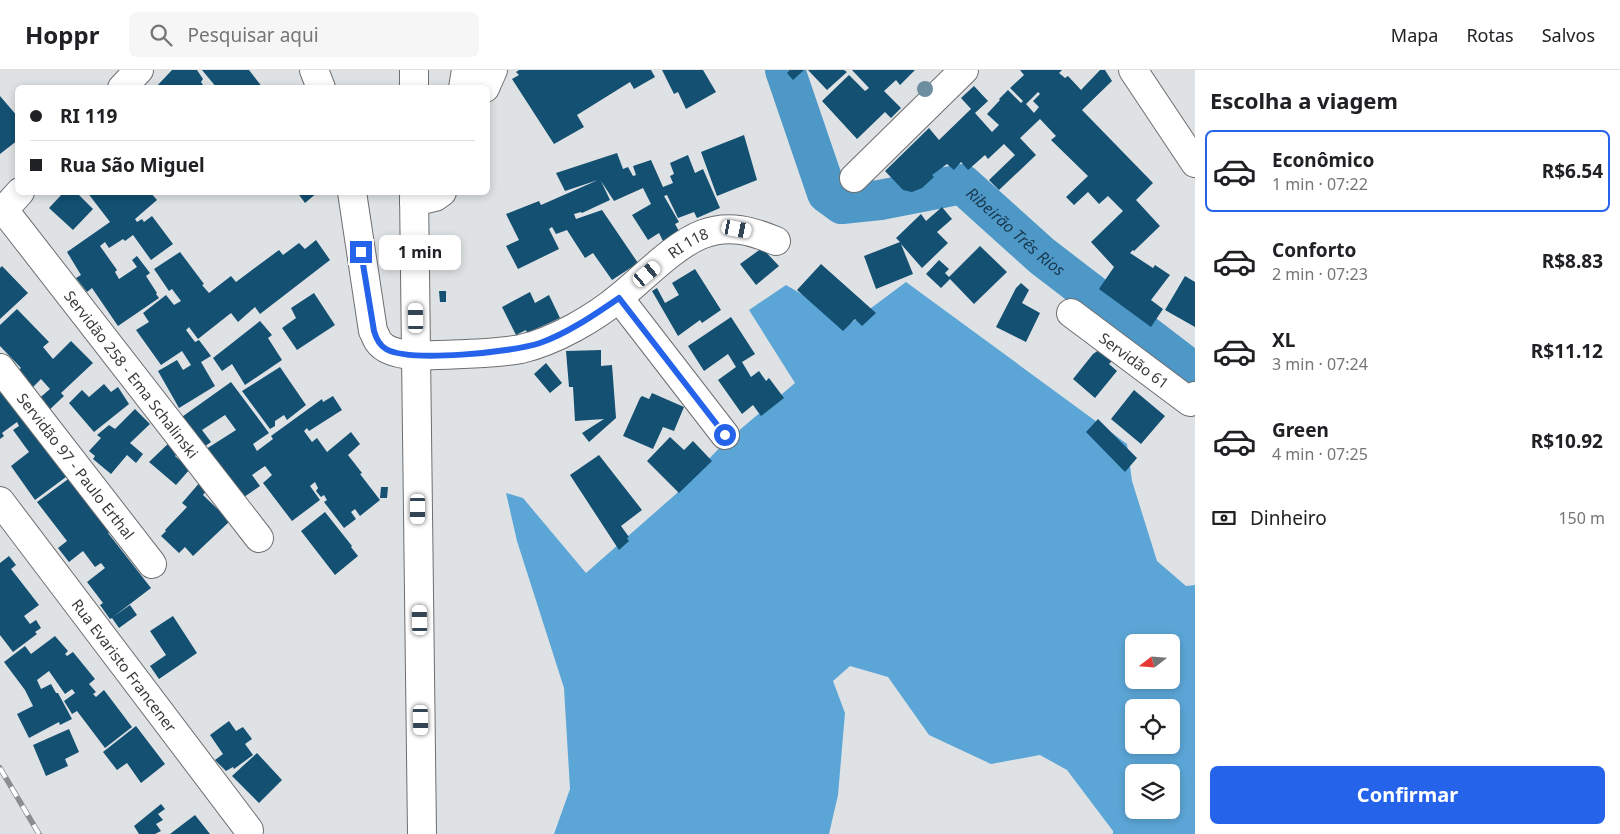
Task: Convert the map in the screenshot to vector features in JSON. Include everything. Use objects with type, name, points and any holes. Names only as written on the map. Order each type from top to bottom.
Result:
[{"type":"main road","points":[[125,85],[139,70]]},
{"type":"main road","points":[[314,70],[320,85]]},
{"type":"main road","points":[[414,70],[414,85]]},
{"type":"main road","points":[[464,85],[466,70]]},
{"type":"main road","points":[[486,85],[493,70]]},
{"type":"main road","points":[[854,178],[964,70]]},
{"type":"main road","points":[[1133,70],[1195,163]]},
{"type":"main road","name":"RI 118","points":[[352,195],[374,331],[378,342],[387,350],[417,356],[522,348],[565,332],[619,298],[676,250],[702,234],[722,229],[737,229],[754,232],[776,241]]},
{"type":"main road","points":[[422,834],[414,197],[436,197],[438,195]]},
{"type":"main road","points":[[6,212],[63,314]]},
{"type":"main road","name":"Servidão 258 - Ema Schalinski","points":[[6,212],[259,538]]},
{"type":"main road","points":[[619,298],[725,435]]},
{"type":"main road","name":"Servidão 61","points":[[1071,313],[1190,402],[1195,396]]},
{"type":"main road","name":"Servidão 97 - Paulo Erthal","points":[[0,368],[152,564]]},
{"type":"main road","name":"Rua Evaristo Francener","points":[[0,501],[249,830]]},
{"type":"shaded area","points":[[906,282],[1127,444],[1132,481],[1157,561],[1186,586],[1195,585],[1195,834],[1113,834],[1113,831],[1067,770],[1040,755],[991,764],[929,735],[888,677],[850,666],[833,681],[845,713],[838,795],[829,834],[554,834],[570,789],[564,688],[517,541],[506,493],[523,498],[586,573],[676,494],[723,444],[795,383],[749,310],[786,285],[851,323]]},
{"type":"building","points":[[172,70],[197,70],[203,79],[201,82],[203,85],[158,85]]},
{"type":"building","points":[[202,70],[249,70],[261,85],[214,85]]},
{"type":"building","points":[[519,70],[651,70],[655,77],[634,89],[630,82],[577,115],[584,127],[554,144],[512,79],[519,75],[516,72]]},
{"type":"building","points":[[662,70],[703,70],[716,92],[686,109],[678,92],[674,94]]},
{"type":"building","points":[[790,70],[804,70],[793,80],[787,73]]},
{"type":"building","points":[[808,70],[844,70],[847,72],[827,90]]},
{"type":"building","points":[[852,70],[915,70],[900,85],[896,80],[884,91],[901,108],[891,118],[885,112],[857,139],[822,101],[849,75],[865,91],[869,88]]},
{"type":"building","points":[[1020,70],[1062,70],[1059,73],[1065,78],[1068,76],[1081,90],[1100,70],[1105,70],[1112,81],[1082,110],[1153,183],[1136,200],[1160,226],[1130,253],[1153,268],[1155,265],[1170,275],[1151,300],[1163,309],[1151,327],[1099,289],[1114,267],[1091,242],[1123,211],[1108,196],[1099,204],[1088,192],[1074,205],[1066,197],[1088,176],[1051,140],[1056,136],[1040,119],[1020,138],[1036,155],[999,190],[989,180],[1015,155],[1004,144],[988,159],[985,155],[968,170],[961,162],[954,170],[947,164],[932,175],[934,177],[922,188],[912,192],[903,190],[885,171],[929,128],[939,140],[971,109],[961,98],[974,86],[988,101],[975,113],[992,132],[999,125],[987,114],[1008,90],[1021,103],[1023,101],[1010,88],[1024,75]],"holes":[[[1038,92],[1040,94],[1033,101],[1039,107],[1034,113],[1026,104]]]},
{"type":"building","points":[[0,96],[15,114],[15,142],[0,154]]},
{"type":"building","points":[[744,135],[757,180],[717,196],[701,152]]},
{"type":"building","points":[[617,153],[623,169],[628,167],[633,176],[636,175],[633,166],[651,160],[663,187],[673,183],[670,176],[674,174],[670,163],[688,155],[695,173],[703,169],[720,208],[697,218],[694,212],[678,218],[667,195],[664,196],[679,222],[675,224],[680,233],[664,243],[659,233],[648,240],[632,215],[651,204],[643,188],[614,201],[601,181],[610,200],[582,213],[574,214],[576,219],[602,210],[638,263],[612,280],[593,253],[585,258],[567,230],[556,234],[552,227],[549,229],[559,249],[518,269],[506,246],[519,240],[506,214],[539,201],[541,205],[598,180],[565,191],[556,173]]},
{"type":"building","points":[[61,195],[79,195],[93,209],[73,230],[49,208]]},
{"type":"building","points":[[89,195],[153,195],[157,200],[135,219],[137,222],[142,219],[144,222],[152,216],[173,244],[151,260],[133,235],[109,248],[105,242],[100,246],[117,270],[115,272],[119,279],[137,267],[132,260],[137,256],[150,273],[146,276],[159,298],[118,326],[92,288],[87,292],[76,278],[81,275],[67,252],[110,222]]},
{"type":"building","points":[[299,195],[314,195],[305,203]]},
{"type":"building","points":[[942,207],[952,219],[937,232],[948,243],[922,268],[901,244],[913,274],[876,289],[864,256],[900,242],[896,238],[921,214],[926,221]]},
{"type":"building","points":[[316,240],[330,260],[260,314],[255,307],[238,322],[231,313],[198,339],[189,327],[186,330],[195,342],[199,340],[211,356],[201,362],[215,386],[179,408],[158,371],[177,360],[183,370],[191,365],[182,351],[161,365],[136,330],[149,322],[143,313],[166,295],[174,305],[181,301],[172,289],[169,291],[154,269],[180,252],[209,293],[231,276],[236,282],[279,250],[283,255],[299,243],[305,249]]},
{"type":"building","points":[[980,246],[1007,272],[974,304],[950,279],[941,288],[926,274],[939,260],[949,269],[945,273],[949,277]]},
{"type":"building","points":[[762,248],[779,266],[756,285],[740,264]]},
{"type":"building","points":[[821,264],[876,313],[862,326],[855,319],[843,331],[797,290]]},
{"type":"building","points":[[2,266],[28,293],[0,319],[0,268]]},
{"type":"building","points":[[695,269],[721,310],[702,323],[700,320],[678,336],[652,291],[657,288],[665,303],[679,295],[672,283]]},
{"type":"building","points":[[1185,276],[1195,282],[1195,327],[1165,310]]},
{"type":"building","points":[[1021,283],[1029,290],[1022,303],[1040,313],[1026,342],[996,327],[1016,288]]},
{"type":"building","points":[[439,291],[446,291],[446,302],[440,302]]},
{"type":"building","points":[[530,292],[535,303],[549,295],[560,318],[527,333],[526,330],[516,335],[502,307]]},
{"type":"building","points":[[314,293],[335,325],[297,350],[282,328],[296,318],[291,308]]},
{"type":"building","points":[[17,309],[49,342],[43,347],[53,359],[71,341],[93,363],[61,393],[64,396],[46,413],[36,401],[50,389],[41,379],[29,391],[15,373],[21,368],[0,346],[0,325]]},
{"type":"building","points":[[731,317],[755,354],[742,362],[751,377],[759,371],[766,381],[769,378],[784,398],[761,416],[753,405],[742,414],[718,380],[736,367],[728,354],[704,371],[688,346]]},
{"type":"building","points":[[260,321],[272,335],[268,338],[282,360],[245,385],[232,364],[222,371],[213,358]]},
{"type":"building","points":[[601,350],[601,366],[612,365],[616,418],[589,442],[582,433],[604,419],[575,421],[573,387],[569,387],[566,351]]},
{"type":"building","points":[[1099,350],[1112,361],[1109,364],[1117,371],[1095,398],[1073,379],[1093,354]]},
{"type":"building","points":[[546,363],[562,383],[550,393],[534,374]]},
{"type":"building","points":[[280,367],[306,405],[287,420],[284,415],[275,421],[275,426],[270,429],[242,391]]},
{"type":"building","points":[[0,382],[70,474],[35,500],[11,466],[29,452],[13,430],[19,426],[17,422],[2,433],[4,436],[0,439]]},
{"type":"building","points":[[231,382],[269,433],[253,444],[257,451],[273,439],[271,436],[322,399],[323,402],[333,396],[342,410],[309,431],[307,428],[304,431],[312,442],[317,438],[327,452],[351,432],[360,444],[348,455],[380,500],[360,516],[355,509],[351,512],[356,519],[344,528],[324,502],[327,500],[324,495],[321,497],[316,491],[318,488],[315,482],[310,486],[320,500],[292,521],[263,483],[272,475],[265,466],[252,475],[260,486],[234,504],[203,451],[236,430],[225,415],[202,430],[211,442],[201,449],[179,419]]},
{"type":"building","points":[[104,384],[111,392],[118,387],[129,404],[94,432],[69,403],[82,390],[89,397]]},
{"type":"building","points":[[1134,390],[1165,416],[1141,444],[1111,419]]},
{"type":"building","points":[[652,393],[684,407],[674,431],[663,427],[653,449],[623,436],[640,398],[642,396],[649,399]]},
{"type":"building","points":[[135,409],[150,424],[130,443],[143,454],[136,463],[127,455],[111,474],[93,459],[95,456],[89,451],[101,438],[97,435],[109,425],[115,429]]},
{"type":"building","points":[[1098,419],[1137,458],[1125,472],[1086,432]]},
{"type":"building","points":[[670,437],[684,450],[693,441],[712,461],[679,493],[647,461]]},
{"type":"building","points":[[171,441],[180,451],[175,456],[190,469],[176,485],[149,462]]},
{"type":"building","points":[[599,455],[642,510],[621,526],[629,537],[627,538],[629,541],[619,550],[570,475]]},
{"type":"building","points":[[71,477],[112,531],[108,533],[151,588],[113,617],[130,605],[137,615],[119,628],[100,605],[103,603],[87,582],[105,568],[101,563],[95,567],[83,551],[69,562],[58,548],[67,541],[37,502]]},
{"type":"building","points":[[201,481],[207,490],[203,495],[230,521],[193,556],[185,547],[179,553],[161,536],[187,507],[182,503]]},
{"type":"building","points":[[381,487],[388,487],[387,498],[380,498]]},
{"type":"building","points":[[325,512],[358,556],[335,575],[301,531]]},
{"type":"building","points":[[9,556],[16,565],[11,569],[39,605],[24,616],[30,624],[36,620],[41,628],[35,632],[37,634],[13,652],[0,635],[0,563]]},
{"type":"building","points":[[173,616],[197,653],[159,679],[150,666],[166,655],[150,631]]},
{"type":"building","points":[[55,636],[68,651],[65,654],[67,656],[73,652],[95,679],[89,684],[96,692],[93,694],[96,697],[104,690],[132,727],[105,748],[77,711],[72,714],[64,701],[75,693],[72,689],[65,694],[49,671],[37,680],[41,689],[51,684],[72,719],[60,725],[59,722],[29,738],[17,714],[33,706],[25,690],[4,662],[25,646],[31,654]]},
{"type":"building","points":[[229,721],[236,731],[243,727],[252,739],[245,744],[253,755],[234,769],[233,767],[226,771],[215,760],[223,754],[210,735]]},
{"type":"building","points":[[136,726],[165,764],[141,783],[127,763],[117,770],[103,752]]},
{"type":"building","points":[[69,729],[79,752],[65,759],[68,766],[46,776],[33,745]]},
{"type":"building","points":[[257,753],[282,780],[259,803],[232,776]]},
{"type":"building","points":[[161,804],[165,809],[158,814],[163,820],[156,824],[161,831],[155,834],[139,834],[134,826]]},
{"type":"building","points":[[195,815],[210,834],[170,834]]},
{"type":"waterway","name":"Ribeirão Três Rios","points":[[785,70],[827,193],[842,204],[880,200],[962,184],[1042,256],[1191,370]]},
{"type":"railway","points":[[0,768],[39,834]]},
{"type":"route","points":[[361,252],[374,331],[378,342],[387,350],[417,356],[522,348],[565,332],[619,298],[725,435]]}]
